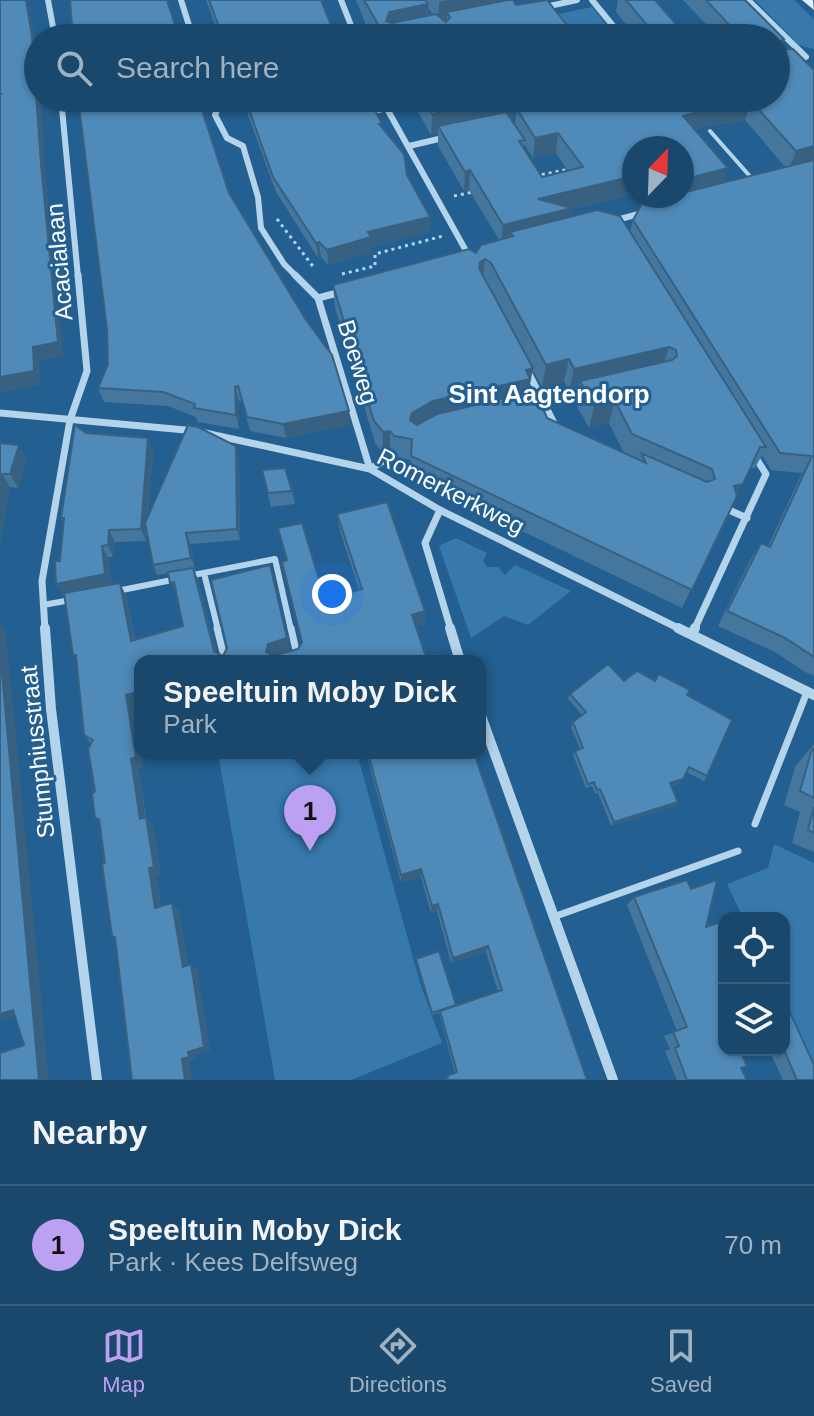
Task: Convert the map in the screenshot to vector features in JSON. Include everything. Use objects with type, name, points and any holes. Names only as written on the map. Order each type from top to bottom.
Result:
[{"type":"street","points":[[48,0],[52,24]]},
{"type":"street","points":[[181,0],[189,24]]},
{"type":"street","points":[[341,0],[350,24]]},
{"type":"street","points":[[529,10],[577,0]]},
{"type":"street","points":[[592,0],[612,24]]},
{"type":"street","points":[[748,0],[772,24]]},
{"type":"street","points":[[807,0],[814,7]]},
{"type":"street","points":[[544,7],[552,17]]},
{"type":"street","points":[[790,41],[806,57]]},
{"type":"street","points":[[797,60],[814,55]]},
{"type":"street","name":"Acacialaan","points":[[62,112],[87,371],[70,420]]},
{"type":"street","points":[[216,112],[227,138],[243,146],[258,198],[261,228],[284,264],[318,298]]},
{"type":"street","points":[[390,112],[471,258],[473,271]]},
{"type":"street","points":[[409,146],[455,135]]},
{"type":"street","points":[[744,188],[758,185]]},
{"type":"street","points":[[597,225],[660,209]]},
{"type":"street","points":[[611,222],[619,235]]},
{"type":"street","points":[[456,262],[485,255]]},
{"type":"street","name":"Boeweg","points":[[354,288],[318,298],[370,469]]},
{"type":"street","points":[[524,364],[559,433]]},
{"type":"street","points":[[531,405],[604,389]]},
{"type":"street","name":"Romerkerkweg","points":[[0,413],[196,431],[370,469],[440,510],[810,693]]},
{"type":"street","name":"Stumphiusstraat","points":[[70,420],[42,581],[51,709],[97,1080]]},
{"type":"street","points":[[692,634],[766,474],[749,447]]},
{"type":"street","points":[[370,469],[388,458]]},
{"type":"street","points":[[440,510],[425,543],[458,655]]},
{"type":"street","points":[[729,510],[747,518]]},
{"type":"street","points":[[486,729],[613,1080]]},
{"type":"lane","points":[[357,116],[375,112]]},
{"type":"lane","points":[[710,131],[758,185]]},
{"type":"lane","points":[[102,594],[275,559],[298,655]]},
{"type":"lane","points":[[204,573],[224,655]]},
{"type":"lane","points":[[43,605],[87,597]]},
{"type":"lane","name":"Romerkerkweg","points":[[755,824],[810,693]]},
{"type":"lane","points":[[556,916],[738,851]]},
{"type":"path","points":[[524,179],[579,167]]},
{"type":"path","points":[[440,200],[482,189]]},
{"type":"path","points":[[258,198],[268,201],[283,229],[314,268],[340,292]]},
{"type":"path","points":[[337,276],[375,266],[375,254],[457,232]]},
{"type":"shaded area","points":[[755,0],[794,0],[814,19],[814,49],[799,45],[790,36],[790,24],[778,24]]},
{"type":"shaded area","points":[[592,7],[606,24],[561,24],[554,15]]},
{"type":"shaded area","points":[[456,538],[487,553],[483,561],[487,567],[498,567],[505,575],[515,565],[571,591],[528,625],[504,616],[471,638],[439,546]]},
{"type":"shaded area","points":[[219,759],[359,759],[420,983],[442,1043],[351,1080],[275,1080]]},
{"type":"shaded area","points":[[774,844],[814,863],[814,1067],[790,1017],[790,912],[740,912],[727,884],[768,868]]},
{"type":"building","points":[[0,0],[26,0],[30,24],[24,24],[24,112],[37,112],[58,342],[33,347],[34,371],[0,377],[1,94]]},
{"type":"building","points":[[70,0],[167,0],[175,24],[72,24]]},
{"type":"building","points":[[209,0],[321,0],[330,24],[218,24]]},
{"type":"building","points":[[364,0],[425,0],[428,4],[389,12],[386,21],[392,23],[436,14],[446,22],[450,17],[447,12],[508,0],[513,0],[516,5],[547,0],[566,24],[378,24]]},
{"type":"building","points":[[626,0],[655,0],[676,24],[646,24]]},
{"type":"building","points":[[706,0],[745,0],[769,24],[728,24]]},
{"type":"building","points":[[790,49],[814,70],[814,146],[796,151],[761,112],[790,112]]},
{"type":"building","points":[[80,112],[203,112],[229,193],[306,320],[332,355],[349,411],[283,424],[247,417],[238,386],[235,387],[236,415],[194,408],[195,404],[163,392],[98,388],[108,364],[107,329]]},
{"type":"building","points":[[250,112],[376,112],[382,124],[379,124],[404,154],[407,175],[430,217],[368,232],[371,237],[327,250],[319,242],[316,243],[273,177]]},
{"type":"building","points":[[506,112],[525,140],[519,141],[542,177],[583,167],[558,133],[535,138],[519,112],[697,112],[683,116],[728,168],[694,177],[694,136],[622,136],[622,179],[538,199],[572,208],[503,225],[470,170],[465,172],[438,126]]},
{"type":"building","points":[[814,160],[814,657],[785,638],[727,611],[761,543],[770,547],[812,456],[780,453],[633,220],[640,208],[694,208],[694,190]]},
{"type":"building","points":[[597,210],[620,216],[766,447],[760,447],[743,484],[734,486],[737,496],[692,590],[411,456],[412,439],[394,436],[390,431],[383,432],[374,421],[333,285],[469,249],[476,253],[481,245],[513,236],[510,232]],"holes":[[[485,259],[491,263],[546,365],[569,359],[574,369],[669,347],[676,350],[677,356],[672,360],[580,381],[594,406],[615,401],[632,434],[712,469],[715,479],[707,482],[641,453],[646,463],[547,418],[536,391],[437,414],[417,425],[410,420],[412,413],[433,401],[530,379],[526,370],[533,368],[479,268],[480,262]]]},
{"type":"building","points":[[75,425],[86,433],[148,438],[141,529],[109,530],[108,545],[102,546],[105,574],[56,584],[55,561],[60,561],[64,518],[61,518]]},
{"type":"building","points":[[188,425],[236,446],[237,529],[186,533],[191,558],[153,565],[145,523]]},
{"type":"building","points":[[0,443],[19,445],[10,474],[2,474],[0,485]]},
{"type":"building","points":[[285,468],[292,491],[268,493],[262,470]]},
{"type":"building","points":[[387,502],[425,611],[412,615],[425,655],[277,655],[298,649],[302,642],[282,562],[287,560],[278,528],[302,523],[325,599],[362,589],[337,514]]},
{"type":"building","points":[[270,565],[287,638],[268,644],[266,652],[271,655],[224,655],[227,648],[211,580]]},
{"type":"building","points":[[193,568],[214,651],[221,655],[134,655],[134,693],[126,695],[140,819],[146,817],[154,867],[149,868],[155,908],[172,903],[183,967],[191,964],[204,1047],[188,1052],[189,1057],[182,1059],[185,1080],[132,1080],[115,937],[112,936],[102,864],[105,863],[99,819],[95,818],[92,794],[95,791],[88,749],[93,740],[84,735],[76,655],[73,655],[64,593],[120,583],[131,641],[183,626],[174,582],[170,583],[168,572]]},
{"type":"building","points":[[0,651],[39,1080],[0,1080],[0,1053],[24,1045],[13,1010],[0,1014]]},
{"type":"building","points":[[608,664],[624,681],[637,671],[655,681],[659,674],[690,690],[687,695],[732,720],[707,776],[689,767],[683,779],[670,783],[678,802],[614,822],[600,789],[597,790],[594,782],[588,784],[575,751],[583,748],[573,722],[586,712],[570,694]]},
{"type":"building","points":[[814,748],[814,798],[800,791]]},
{"type":"building","points":[[370,759],[476,759],[587,1080],[448,1080],[447,1076],[457,1072],[440,1011],[502,990],[488,946],[453,958],[438,904],[432,906],[421,869],[401,875]]},
{"type":"building","points":[[814,807],[814,833],[808,830]]},
{"type":"building","points":[[687,880],[691,889],[717,880],[706,927],[718,923],[718,1056],[743,1056],[747,1066],[741,1068],[747,1080],[687,1080],[675,1048],[679,1046],[673,1032],[687,1027],[634,897]]},
{"type":"building","points":[[439,951],[456,1005],[432,1013],[416,959]]},
{"type":"building","points":[[790,1012],[814,1065],[814,1080],[797,1080],[787,1056],[790,1056]]},
{"type":"place","name":"Speeltuin Moby Dick","points":[[310,851]]},
{"type":"district","name":"Sint Aagtendorp","points":[[549,394]]}]
